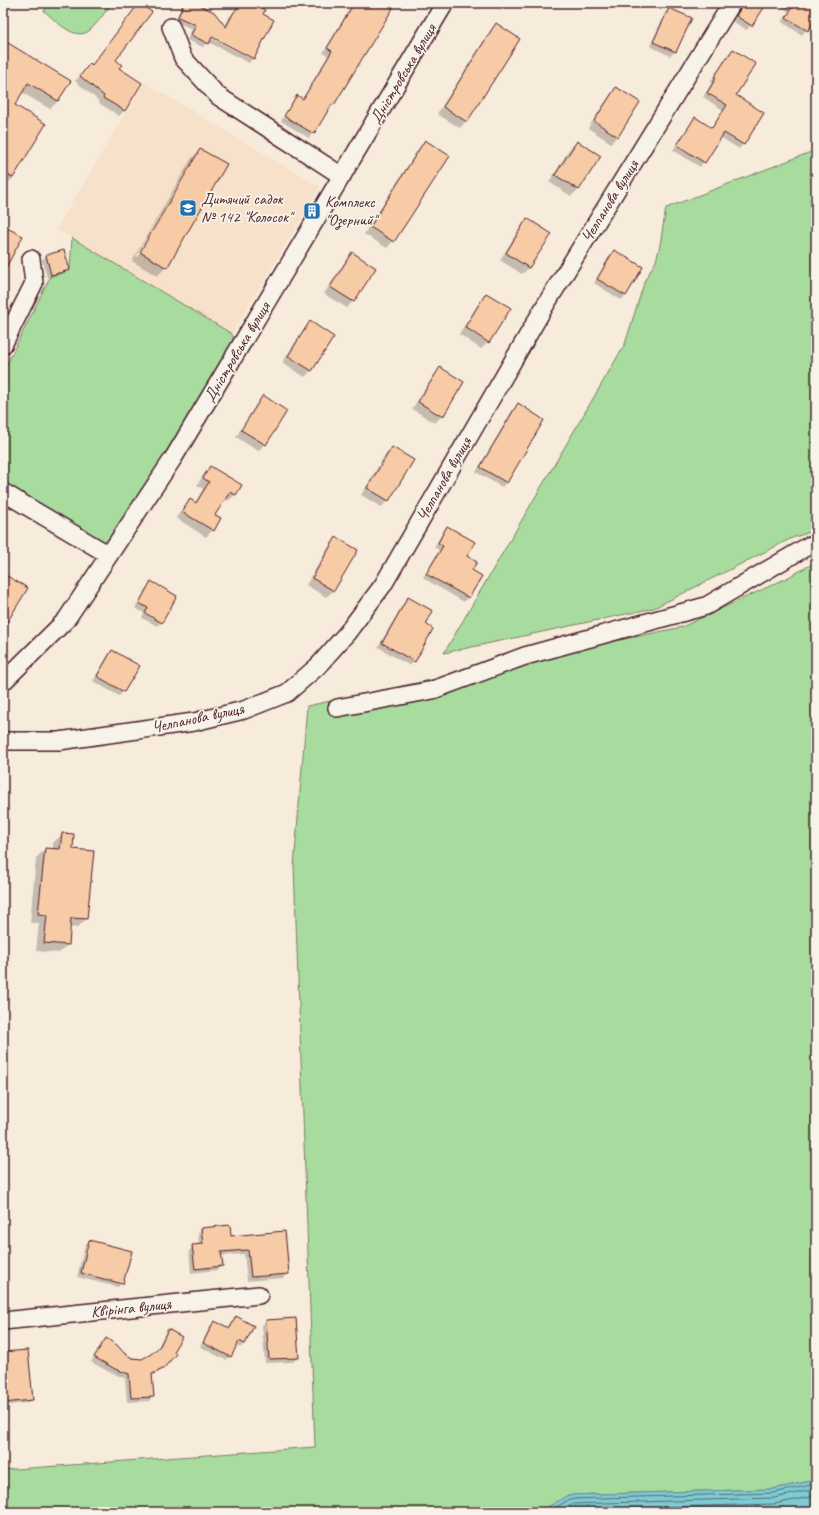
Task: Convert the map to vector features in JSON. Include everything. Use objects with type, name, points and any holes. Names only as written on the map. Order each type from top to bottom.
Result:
[{"type":"street","name":"Дністровська вулиця","points":[[3,682],[66,620],[174,457],[445,3]]},
{"type":"street","name":"Челпанова вулиця","points":[[3,741],[59,741],[194,722],[244,710],[287,693],[318,666],[347,633],[383,585],[546,304],[732,3]]},
{"type":"street","points":[[171,27],[183,58],[218,96],[342,176]]},
{"type":"street","points":[[3,345],[34,283],[31,259]]},
{"type":"street","points":[[3,492],[110,555]]},
{"type":"street","points":[[337,708],[433,690],[524,656],[706,606],[808,546],[816,544]]},
{"type":"street","name":"Квірінга вулиця","points":[[3,1321],[259,1295]]},
{"type":"shaded area","name":"Дитячий садок № 142 \"Колосок\"","points":[[144,82],[320,187],[232,334],[56,229]]},
{"type":"green space","points":[[50,3],[112,3],[99,21],[90,30],[78,34],[66,29],[44,11]]},
{"type":"green space","points":[[816,150],[816,530],[792,538],[654,608],[444,653],[625,344],[645,280],[656,261],[666,208]]},
{"type":"green space","points":[[72,238],[232,334],[234,343],[169,455],[109,545],[3,483],[3,372],[51,275],[70,269]]},
{"type":"green space","points":[[816,562],[816,1480],[773,1489],[568,1495],[540,1512],[3,1512],[3,1470],[315,1447],[294,866],[307,706],[682,627],[787,578]]},
{"type":"water","points":[[816,1480],[816,1512],[540,1512],[568,1495],[773,1489]]},
{"type":"building","points":[[139,3],[152,12],[116,60],[122,65],[119,68],[142,83],[125,111],[103,98],[104,96],[80,76],[90,63],[92,65]]},
{"type":"building","points":[[184,3],[195,3],[214,12],[226,27],[234,12],[240,5],[245,3],[252,3],[265,10],[263,14],[274,20],[254,59],[212,37],[209,44],[191,35],[196,25],[178,17]]},
{"type":"building","points":[[354,3],[385,3],[393,8],[334,105],[332,104],[314,134],[284,116],[297,95],[303,99],[332,51],[327,48]]},
{"type":"building","points":[[744,3],[767,3],[752,26],[736,16]]},
{"type":"building","points":[[795,3],[816,3],[816,17],[808,31],[786,18]]},
{"type":"building","points":[[669,8],[692,18],[676,52],[653,42]]},
{"type":"building","points":[[496,23],[520,39],[467,122],[443,107]]},
{"type":"building","points":[[3,40],[71,81],[58,101],[28,83],[15,105],[46,124],[13,178],[3,172]]},
{"type":"building","points":[[733,49],[756,64],[736,95],[764,113],[744,145],[724,133],[705,163],[677,145],[695,117],[712,128],[727,105],[707,93],[716,78],[714,77]]},
{"type":"building","points":[[616,87],[640,102],[618,137],[594,121]]},
{"type":"building","points":[[425,140],[450,156],[394,242],[370,227]]},
{"type":"building","points":[[577,141],[601,156],[579,190],[555,175]]},
{"type":"building","points":[[200,149],[227,164],[167,268],[140,252]]},
{"type":"building","points":[[527,218],[552,234],[529,268],[506,253]]},
{"type":"building","points":[[3,226],[23,236],[3,273]]},
{"type":"building","points":[[64,250],[70,270],[51,275],[46,255]]},
{"type":"building","points":[[614,250],[643,267],[626,296],[597,279]]},
{"type":"building","points":[[352,252],[376,268],[354,302],[330,287]]},
{"type":"building","points":[[486,293],[511,308],[489,343],[465,327]]},
{"type":"building","points":[[310,321],[334,337],[312,371],[288,356]]},
{"type":"building","points":[[440,367],[464,382],[443,417],[418,402]]},
{"type":"building","points":[[263,395],[287,411],[266,445],[241,430]]},
{"type":"building","points":[[518,403],[544,420],[507,483],[480,467]]},
{"type":"building","points":[[392,447],[414,460],[389,501],[367,488]]},
{"type":"building","points":[[210,466],[242,485],[236,495],[230,492],[215,515],[221,518],[214,531],[182,512],[190,499],[196,503],[209,482],[203,478]]},
{"type":"building","points":[[447,526],[475,542],[467,556],[477,562],[472,570],[482,576],[469,598],[426,574],[443,546],[438,543]]},
{"type":"building","points":[[336,537],[358,550],[334,591],[312,578]]},
{"type":"building","points":[[7,576],[28,588],[3,629],[3,583]]},
{"type":"building","points":[[151,581],[177,596],[162,623],[145,613],[148,608],[139,603]]},
{"type":"building","points":[[408,597],[433,611],[426,624],[433,629],[415,662],[382,643]]},
{"type":"building","points":[[112,650],[140,666],[124,692],[97,676]]},
{"type":"building","points":[[62,833],[74,834],[73,849],[94,851],[87,919],[71,918],[69,945],[44,943],[47,915],[38,914],[45,848],[60,849]]},
{"type":"building","points":[[230,1225],[231,1236],[285,1231],[289,1274],[251,1277],[248,1250],[221,1252],[223,1266],[195,1269],[192,1245],[203,1244],[201,1228]]},
{"type":"building","points":[[89,1240],[132,1251],[123,1284],[81,1273]]},
{"type":"building","points":[[236,1316],[254,1326],[245,1344],[239,1341],[231,1357],[203,1343],[214,1321],[230,1328]]},
{"type":"building","points":[[296,1318],[299,1358],[269,1359],[266,1320]]},
{"type":"building","points":[[168,1329],[182,1337],[174,1350],[176,1354],[163,1369],[152,1374],[154,1397],[131,1398],[129,1374],[115,1369],[94,1357],[106,1338],[132,1358],[142,1359],[151,1354],[160,1346]]},
{"type":"building","points":[[28,1350],[33,1400],[3,1403],[3,1352]]},
{"type":"place","name":"Дитячий садок № 142 \"Колосок\"","points":[[188,208]]},
{"type":"place","name":"Комплекс \"Озерний\"","points":[[312,211]]}]
